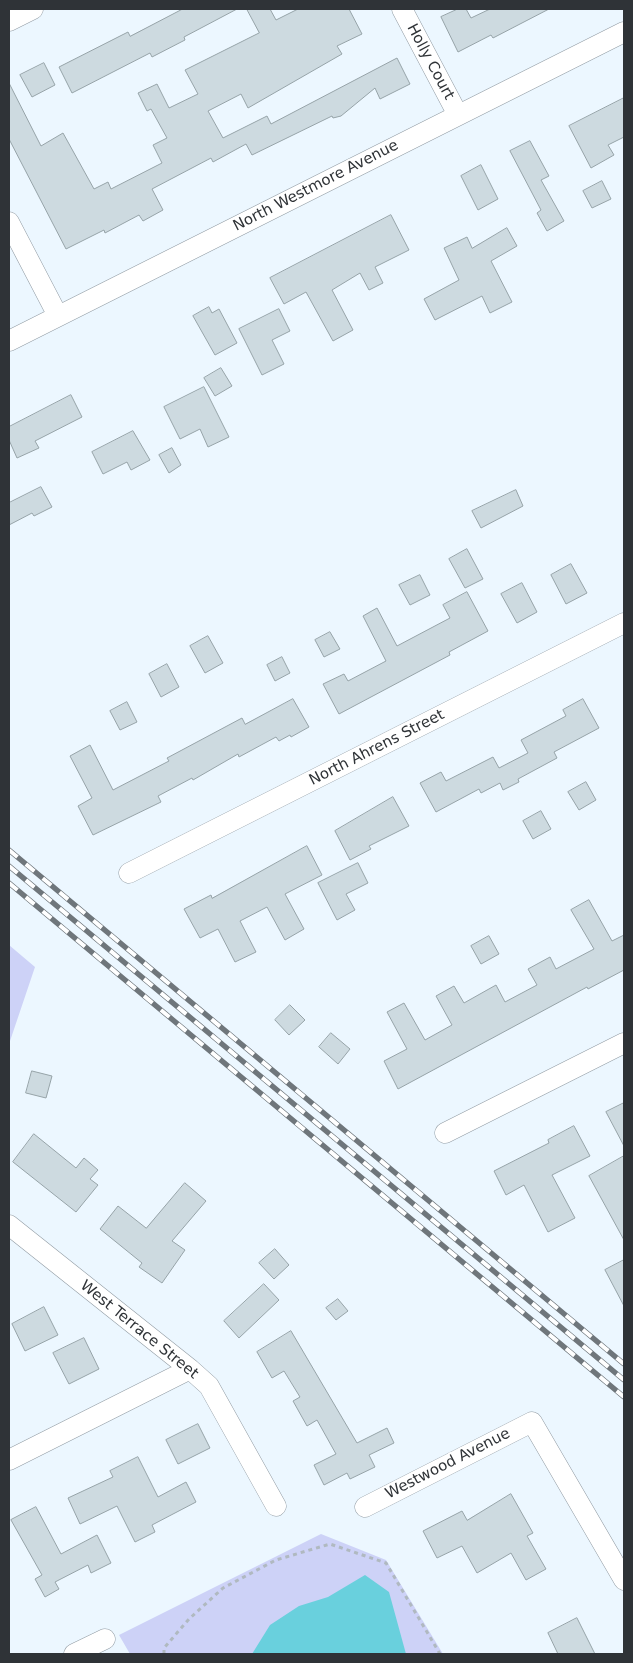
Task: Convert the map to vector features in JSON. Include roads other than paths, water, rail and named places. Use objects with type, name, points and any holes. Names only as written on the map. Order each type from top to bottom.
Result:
[{"type":"street","points":[[9,21],[33,9]]},
{"type":"street","name":"Holly Court","points":[[402,9],[458,114]]},
{"type":"street","name":"North Westmore Avenue","points":[[9,340],[624,32]]},
{"type":"street","points":[[9,222],[58,316]]},
{"type":"street","name":"North Ahrens Street","points":[[129,873],[624,623]]},
{"type":"street","points":[[445,1133],[624,1042]]},
{"type":"street","name":"West Terrace Street","points":[[9,1225],[209,1386],[276,1506]]},
{"type":"street","points":[[9,1460],[190,1369]]},
{"type":"street","name":"Westwood Avenue","points":[[365,1506],[532,1422],[624,1580]]},
{"type":"street","points":[[74,1654],[104,1639]]},
{"type":"railway","points":[[9,850],[624,1364]]},
{"type":"railway","points":[[9,866],[624,1380]]},
{"type":"railway","points":[[9,883],[624,1397]]}]
